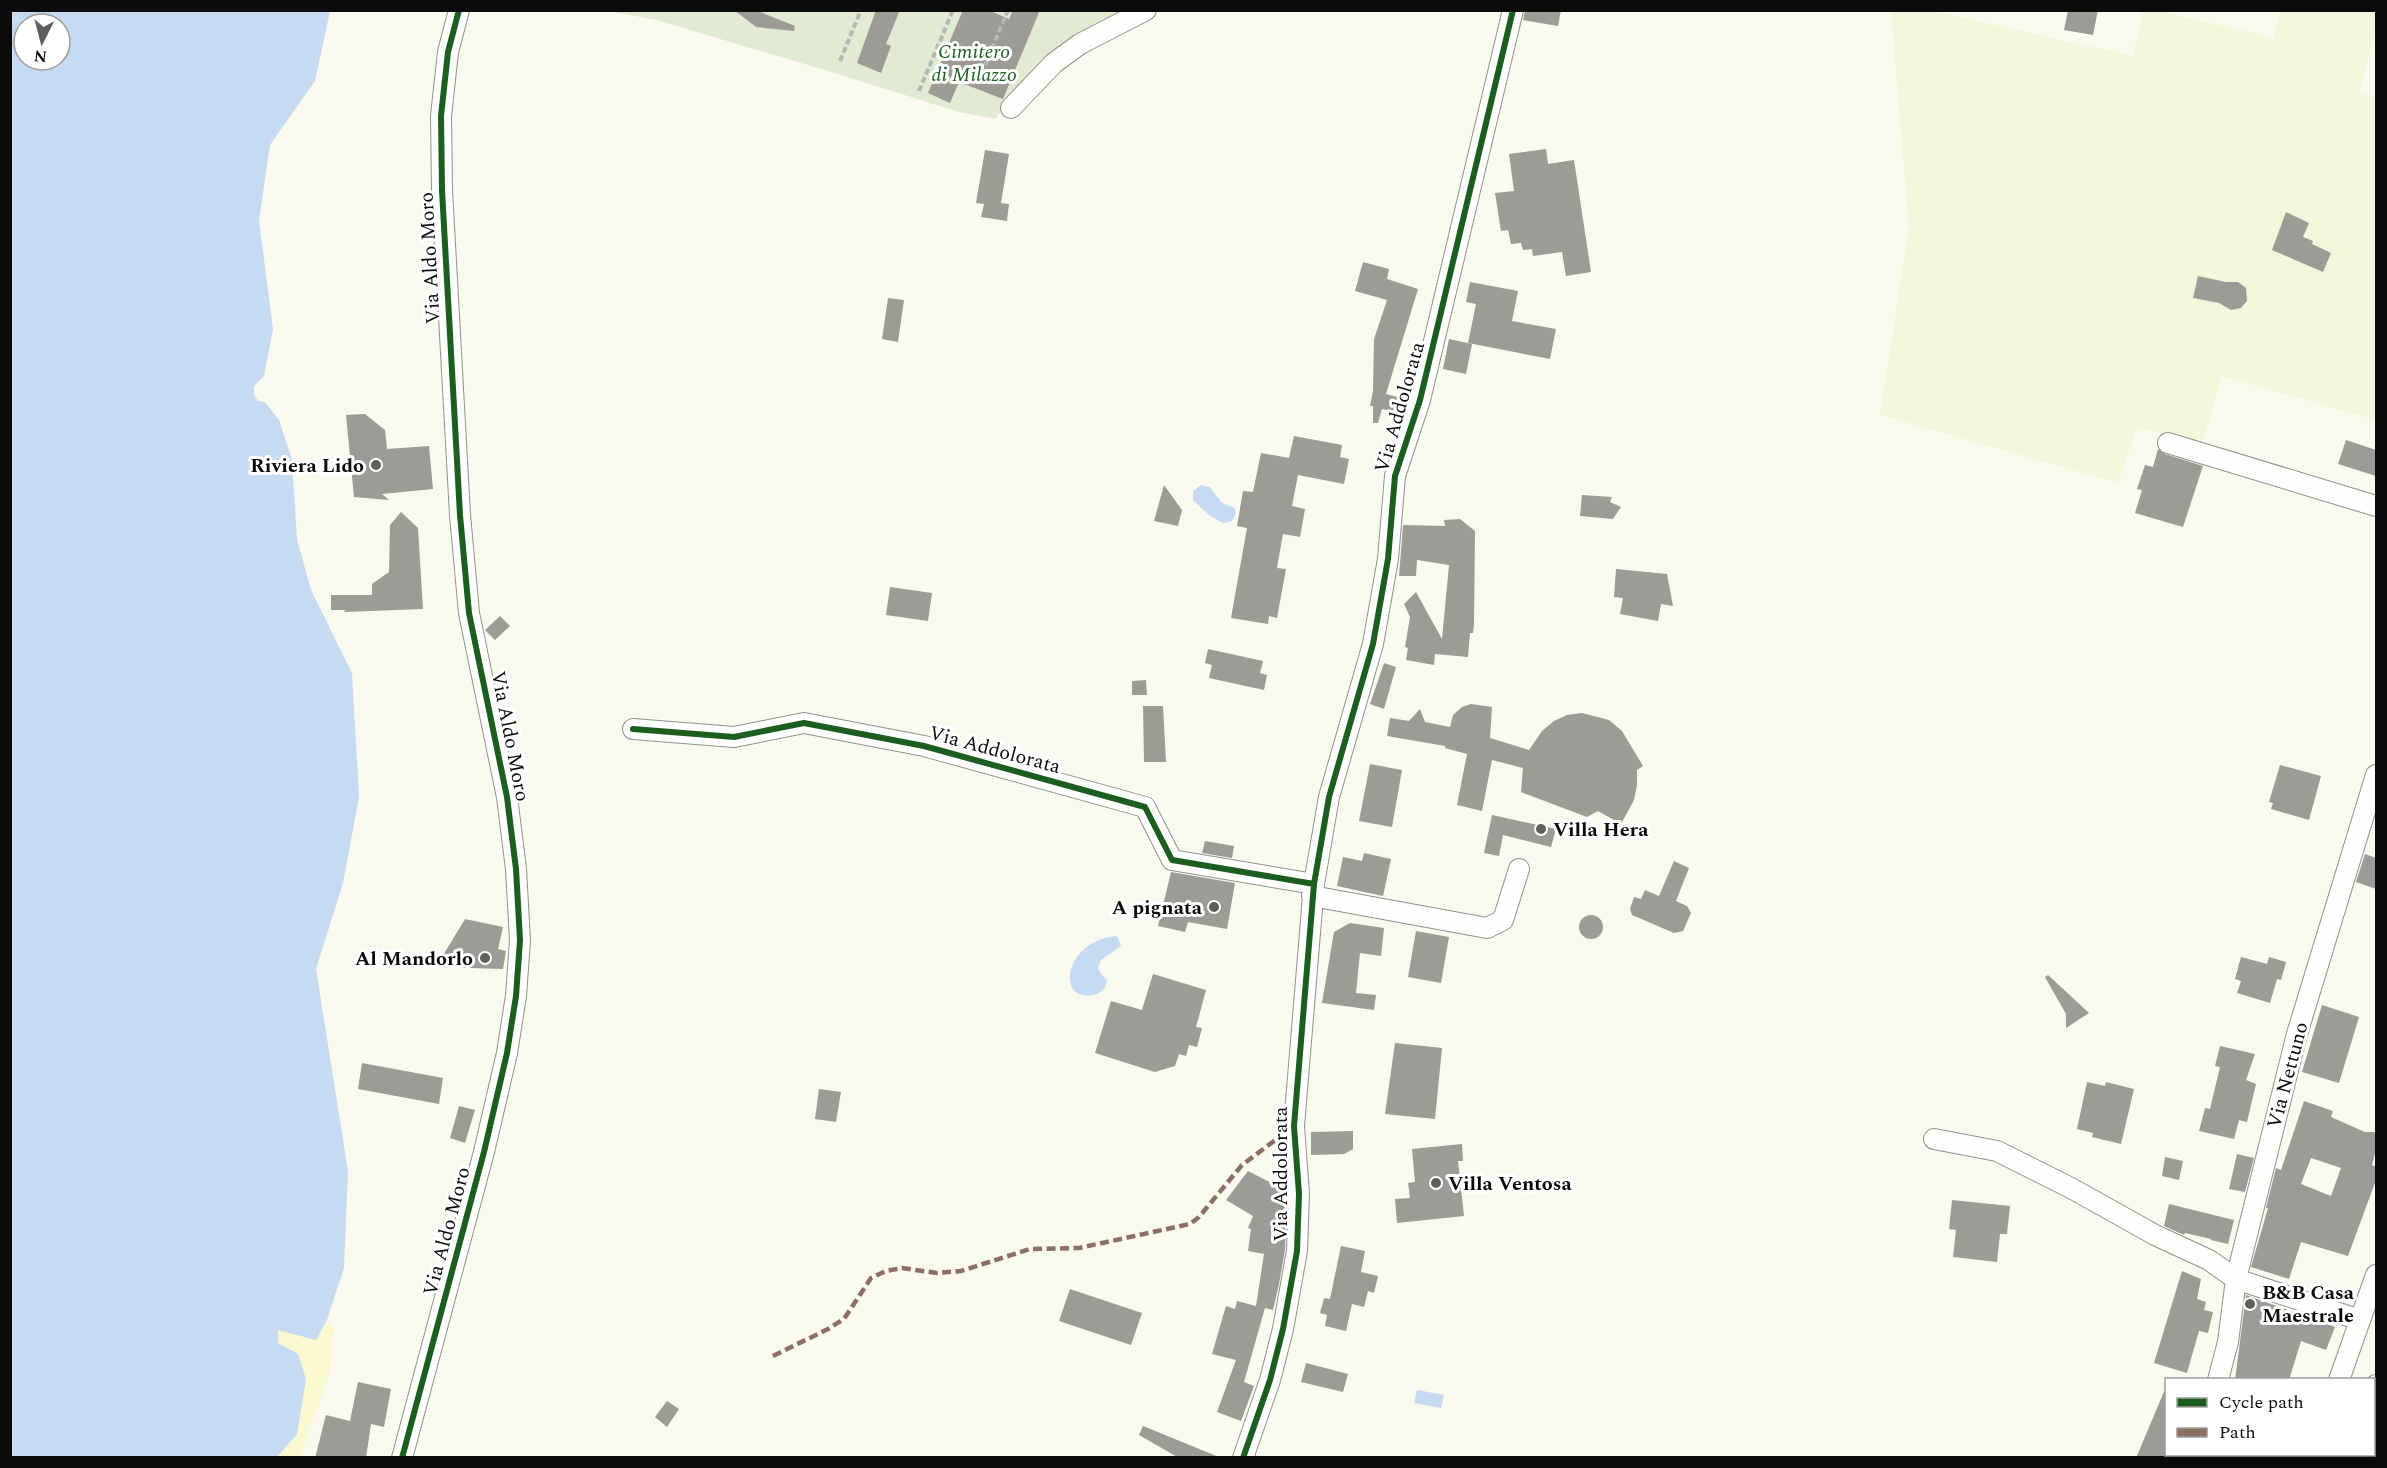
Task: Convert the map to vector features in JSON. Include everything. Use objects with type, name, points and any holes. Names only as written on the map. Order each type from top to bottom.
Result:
[{"type":"street","name":"Via Aldo Moro","points":[[402,1458],[484,1152],[507,1053],[516,996],[520,940],[516,869],[507,797],[469,614],[460,515],[441,137],[448,52],[459,10]]},
{"type":"street","points":[[1011,108],[1053,63],[1080,44],[1146,10]]},
{"type":"street","name":"Via Addolorata","points":[[1243,1458],[1283,1329],[1298,1251],[1299,1194],[1294,1126],[1313,890],[1329,797],[1373,644],[1388,559],[1395,476],[1420,400],[1513,10]]},
{"type":"street","points":[[2168,443],[2376,506]]},
{"type":"street","name":"Via Addolorata","points":[[633,729],[734,737],[804,723],[924,746],[1145,807],[1172,860],[1487,928],[1503,920],[1519,869]]},
{"type":"street","name":"Via Nettuno","points":[[2219,1378],[2228,1342],[2236,1279],[2297,1034],[2376,775]]},
{"type":"street","points":[[1934,1139],[1997,1151],[2017,1159],[2155,1234],[2209,1260],[2236,1279],[2360,1320]]},
{"type":"street","points":[[2340,1378],[2376,1275]]},
{"type":"path","points":[[840,61],[861,10]]},
{"type":"path","points":[[919,91],[953,10]]},
{"type":"path","points":[[978,82],[1008,10]]},
{"type":"shaded area","points":[[1891,11],[1932,11],[2133,56],[2143,11],[2160,11],[2274,38],[2280,11],[2376,11],[2376,30],[2359,91],[2376,97],[2376,420],[2221,376],[2202,446],[2137,427],[2118,483],[1880,415],[1909,227]]},
{"type":"shaded area","points":[[2376,1404],[2376,1457],[2357,1458],[2358,1456],[2375,1456]]},
{"type":"sand","points":[[327,1320],[334,1329],[329,1375],[300,1457],[277,1458],[297,1434],[298,1354],[278,1343],[278,1330],[316,1340]]},
{"type":"green space","name":"Cimitero di Milazzo","points":[[608,11],[1137,11],[1003,109],[995,119],[959,112],[657,20]]},
{"type":"water","points":[[10,11],[330,11],[315,81],[270,145],[259,221],[273,329],[264,376],[254,386],[254,395],[258,401],[265,402],[279,420],[292,460],[297,539],[311,590],[352,673],[359,797],[343,883],[316,969],[348,1171],[344,1268],[327,1320],[316,1340],[278,1330],[278,1343],[298,1354],[306,1379],[297,1434],[277,1457],[11,1457]]},
{"type":"water","points":[[1201,485],[1210,487],[1222,503],[1235,508],[1236,514],[1232,521],[1223,523],[1210,516],[1193,500],[1193,491]]},
{"type":"water","points":[[1117,936],[1121,946],[1101,960],[1098,968],[1107,980],[1104,989],[1097,994],[1084,995],[1075,991],[1070,982],[1075,960],[1085,949],[1099,940]]},
{"type":"water","points":[[1417,1390],[1444,1395],[1441,1408],[1414,1403]]},
{"type":"building","points":[[734,10],[755,10],[795,26],[794,31],[756,27]]},
{"type":"building","points":[[876,10],[900,10],[886,44],[891,46],[881,73],[857,63]]},
{"type":"building","points":[[963,10],[988,10],[1009,19],[1013,10],[1040,10],[1003,99],[959,82],[950,103],[928,93]]},
{"type":"building","points":[[1525,10],[1561,10],[1558,26],[1523,20]]},
{"type":"building","points":[[2068,10],[2098,10],[2093,35],[2064,30]]},
{"type":"building","points":[[1546,149],[1548,164],[1574,160],[1591,272],[1566,276],[1562,252],[1533,256],[1532,249],[1523,250],[1521,243],[1511,244],[1508,230],[1501,231],[1495,193],[1514,191],[1509,154]]},
{"type":"building","points":[[985,150],[1009,154],[1001,203],[1009,204],[1007,221],[981,217],[984,204],[976,203]]},
{"type":"building","points":[[2286,212],[2309,223],[2303,237],[2331,253],[2323,272],[2272,250]]},
{"type":"building","points":[[1363,262],[1389,269],[1387,279],[1418,289],[1386,394],[1401,398],[1397,412],[1382,409],[1378,423],[1373,423],[1373,406],[1370,406],[1373,391],[1374,339],[1387,300],[1355,291]]},
{"type":"building","points":[[2198,276],[2238,282],[2246,288],[2247,301],[2241,308],[2231,310],[2219,303],[2193,298]]},
{"type":"building","points":[[1470,282],[1518,291],[1512,321],[1556,329],[1550,359],[1468,343],[1476,304],[1466,302]]},
{"type":"building","points":[[888,298],[904,300],[898,342],[882,339]]},
{"type":"building","points":[[1449,339],[1472,344],[1466,374],[1443,369]]},
{"type":"building","points":[[365,414],[385,430],[387,449],[429,446],[433,489],[382,494],[389,500],[354,497],[346,415]]},
{"type":"building","points":[[1294,436],[1342,445],[1340,457],[1349,459],[1344,484],[1298,475],[1292,506],[1305,509],[1300,537],[1283,534],[1277,568],[1286,569],[1277,618],[1269,616],[1268,624],[1231,618],[1247,528],[1237,526],[1243,491],[1253,492],[1261,453],[1289,458]]},
{"type":"building","points":[[2346,440],[2376,450],[2376,476],[2338,464]]},
{"type":"building","points":[[2158,449],[2165,454],[2203,466],[2183,527],[2135,513],[2142,490],[2137,489],[2145,465],[2153,467]]},
{"type":"building","points":[[1164,485],[1182,510],[1178,526],[1154,521]]},
{"type":"building","points":[[1582,495],[1612,497],[1610,502],[1621,507],[1613,519],[1580,516]]},
{"type":"building","points":[[401,512],[418,528],[423,609],[344,612],[345,610],[331,610],[331,595],[372,595],[372,584],[389,572],[390,525]]},
{"type":"building","points":[[1460,519],[1475,531],[1474,624],[1473,633],[1470,633],[1468,657],[1435,654],[1434,665],[1406,660],[1408,648],[1405,647],[1410,617],[1404,604],[1416,592],[1442,639],[1449,565],[1417,560],[1416,576],[1399,576],[1403,525],[1445,526],[1444,520]]},
{"type":"building","points":[[1616,569],[1667,574],[1673,606],[1661,604],[1658,621],[1620,614],[1623,598],[1614,597]]},
{"type":"building","points":[[890,587],[932,593],[928,621],[886,615]]},
{"type":"building","points":[[500,616],[510,626],[495,640],[485,630]]},
{"type":"building","points":[[1208,649],[1263,661],[1260,673],[1267,675],[1264,690],[1209,678],[1212,665],[1205,663]]},
{"type":"building","points":[[1384,663],[1396,667],[1384,709],[1370,704]]},
{"type":"building","points":[[1146,680],[1147,695],[1132,695],[1132,681]]},
{"type":"building","points":[[1471,704],[1492,707],[1490,738],[1529,750],[1542,731],[1554,721],[1567,715],[1582,713],[1609,720],[1622,731],[1643,766],[1637,770],[1634,800],[1621,824],[1598,811],[1587,817],[1521,792],[1523,768],[1492,760],[1482,811],[1457,805],[1467,754],[1445,748],[1445,746],[1387,736],[1390,718],[1409,721],[1420,709],[1425,722],[1450,727],[1453,715],[1462,707]]},
{"type":"building","points":[[1143,706],[1163,706],[1166,762],[1144,762]]},
{"type":"building","points":[[1370,764],[1402,770],[1392,827],[1359,821]]},
{"type":"building","points":[[2280,765],[2321,776],[2309,820],[2271,809],[2273,803],[2269,802]]},
{"type":"building","points":[[1492,815],[1556,829],[1551,847],[1503,835],[1499,856],[1484,853]]},
{"type":"building","points":[[1205,841],[1234,846],[1232,858],[1202,853]]},
{"type":"building","points":[[1364,853],[1391,859],[1383,896],[1337,886],[1343,857],[1362,861]]},
{"type":"building","points":[[2365,854],[2376,858],[2376,889],[2356,882]]},
{"type":"building","points":[[1674,861],[1689,868],[1676,901],[1687,906],[1691,913],[1683,931],[1674,933],[1632,915],[1630,909],[1634,897],[1641,899],[1645,890],[1659,896]]},
{"type":"building","points":[[1171,872],[1235,883],[1227,929],[1188,922],[1185,932],[1158,926]]},
{"type":"building","points":[[1591,915],[1600,918],[1603,927],[1600,936],[1591,939],[1582,936],[1579,927],[1582,918]]},
{"type":"building","points":[[465,919],[503,927],[498,949],[506,951],[503,969],[436,967]]},
{"type":"building","points":[[1350,923],[1384,928],[1381,956],[1360,953],[1356,993],[1376,995],[1374,1010],[1322,1003],[1334,932]]},
{"type":"building","points":[[1416,931],[1449,937],[1441,983],[1408,977]]},
{"type":"building","points":[[2241,957],[2267,964],[2269,957],[2286,962],[2281,980],[2277,979],[2270,1003],[2237,993],[2241,981],[2235,979]]},
{"type":"building","points":[[1153,974],[1206,990],[1196,1027],[1202,1028],[1197,1047],[1189,1045],[1186,1056],[1179,1054],[1175,1066],[1155,1072],[1095,1053],[1111,1001],[1142,1010]]},
{"type":"building","points":[[2048,975],[2089,1013],[2066,1028],[2066,1014],[2045,977]]},
{"type":"building","points":[[2322,1005],[2359,1017],[2339,1083],[2302,1072]]},
{"type":"building","points":[[1395,1043],[1442,1048],[1435,1119],[1385,1114]]},
{"type":"building","points":[[2220,1046],[2255,1054],[2246,1080],[2256,1084],[2247,1122],[2239,1120],[2234,1139],[2199,1131],[2205,1108],[2210,1109],[2220,1067],[2215,1066]]},
{"type":"building","points":[[362,1063],[443,1078],[439,1104],[358,1089]]},
{"type":"building","points":[[2087,1082],[2105,1086],[2106,1082],[2134,1089],[2121,1144],[2092,1137],[2093,1133],[2077,1129]]},
{"type":"building","points":[[819,1089],[841,1092],[836,1122],[815,1119]]},
{"type":"building","points":[[2304,1101],[2333,1111],[2331,1117],[2365,1132],[2376,1132],[2376,1150],[2372,1165],[2376,1167],[2376,1180],[2348,1256],[2301,1242],[2289,1279],[2251,1267],[2268,1208],[2266,1208],[2276,1168],[2281,1170]],"holes":[[[2311,1158],[2341,1168],[2331,1196],[2301,1184]]]},
{"type":"building","points":[[459,1106],[475,1110],[465,1143],[450,1138]]},
{"type":"building","points":[[1353,1131],[1353,1149],[1344,1154],[1311,1155],[1311,1132]]},
{"type":"building","name":"Villa Ventosa","points":[[1462,1144],[1463,1161],[1458,1161],[1464,1216],[1397,1223],[1395,1199],[1410,1198],[1408,1183],[1415,1182],[1412,1149]]},
{"type":"building","points":[[2237,1154],[2254,1158],[2245,1192],[2229,1189]]},
{"type":"building","points":[[2165,1157],[2183,1161],[2179,1180],[2162,1176]]},
{"type":"building","points":[[1248,1171],[1287,1191],[1287,1194],[1285,1250],[1279,1284],[1273,1310],[1265,1308],[1244,1382],[1254,1386],[1241,1421],[1217,1412],[1236,1360],[1212,1354],[1226,1306],[1235,1309],[1237,1301],[1256,1306],[1264,1254],[1248,1251],[1251,1229],[1248,1228],[1253,1216],[1226,1200]]},
{"type":"building","points":[[1952,1200],[2010,1206],[2007,1234],[2000,1234],[1997,1262],[1953,1257],[1956,1230],[1949,1229]]},
{"type":"building","points":[[2169,1204],[2234,1220],[2228,1244],[2185,1233],[2184,1235],[2164,1226]]},
{"type":"building","points":[[1341,1246],[1365,1251],[1361,1272],[1378,1276],[1374,1293],[1368,1291],[1364,1307],[1352,1304],[1346,1331],[1325,1326],[1327,1315],[1320,1313],[1324,1298],[1330,1299]]},
{"type":"building","points":[[2182,1271],[2201,1279],[2197,1299],[2206,1302],[2204,1310],[2213,1312],[2208,1333],[2199,1331],[2187,1373],[2154,1363]]},
{"type":"building","points":[[1070,1289],[1142,1313],[1131,1345],[1059,1321]]},
{"type":"building","points":[[2246,1295],[2335,1327],[2326,1350],[2301,1341],[2290,1378],[2235,1378]]},
{"type":"building","points":[[1306,1363],[1348,1374],[1343,1392],[1301,1382]]},
{"type":"building","points":[[358,1382],[391,1389],[384,1427],[371,1424],[366,1458],[315,1458],[326,1415],[350,1421]]},
{"type":"building","points":[[2165,1389],[2166,1458],[2136,1458]]},
{"type":"building","points":[[667,1401],[679,1409],[667,1427],[655,1417]]},
{"type":"building","points":[[1143,1426],[1219,1458],[1179,1458],[1139,1435]]},
{"type":"marked path","points":[[773,1356],[844,1319],[871,1278],[886,1271],[902,1268],[937,1273],[961,1271],[1030,1249],[1079,1248],[1190,1224],[1199,1217],[1242,1165],[1294,1126]]},
{"type":"marked path","points":[[2375,1389],[2376,1385]]},
{"type":"cycle path","points":[[402,1458],[484,1152],[507,1053],[516,996],[520,940],[516,869],[507,797],[469,613],[460,515],[442,190],[441,116],[448,52],[459,10]]},
{"type":"cycle path","points":[[1243,1458],[1270,1380],[1283,1329],[1297,1251],[1299,1194],[1294,1126],[1314,884],[1329,797],[1373,644],[1388,559],[1395,476],[1420,400],[1513,10]]},
{"type":"cycle path","points":[[633,729],[734,737],[804,723],[924,746],[1145,807],[1172,860],[1314,884]]},
{"type":"place","name":"Riviera Lido","points":[[376,465]]},
{"type":"place","name":"Villa Hera","points":[[1541,829]]},
{"type":"place","name":"A pignata","points":[[1214,907]]},
{"type":"place","name":"Al Mandorlo","points":[[485,958]]},
{"type":"place","name":"Villa Ventosa","points":[[1436,1183]]},
{"type":"place","name":"B&B Casa Maestrale","points":[[2250,1304]]}]
